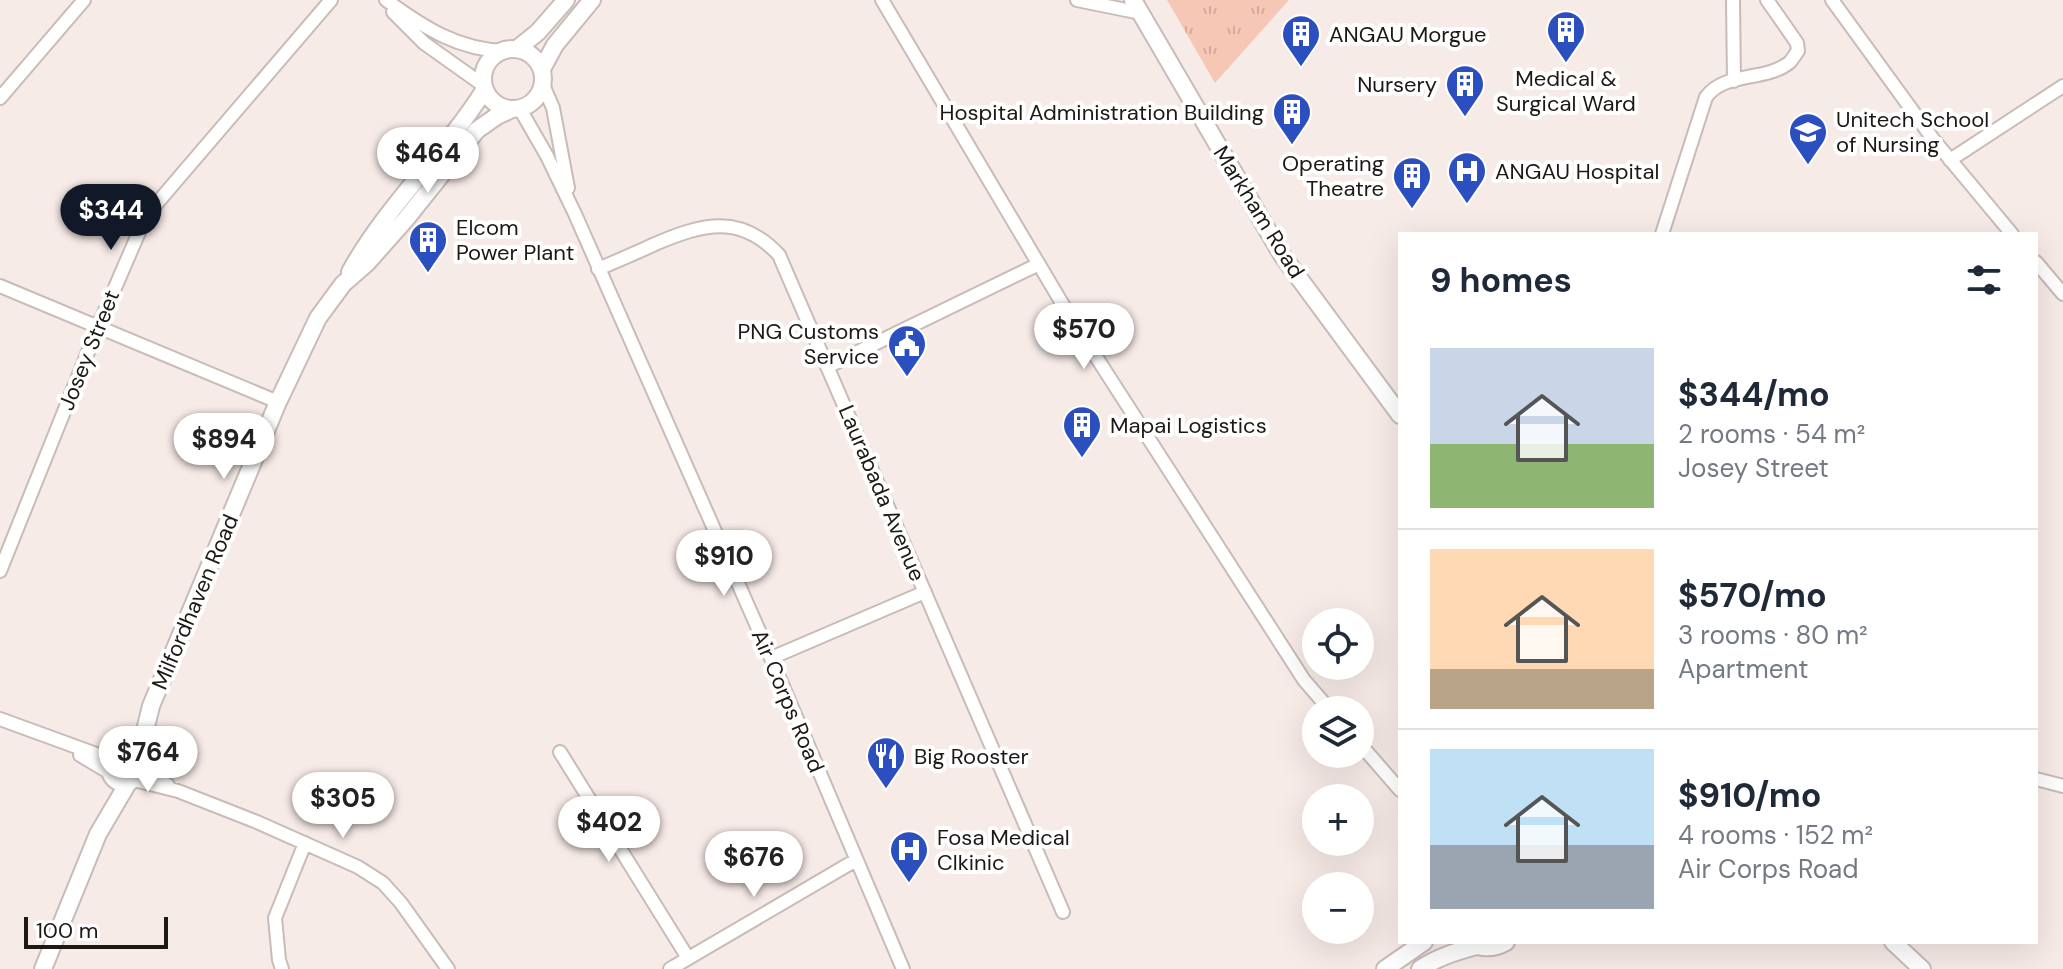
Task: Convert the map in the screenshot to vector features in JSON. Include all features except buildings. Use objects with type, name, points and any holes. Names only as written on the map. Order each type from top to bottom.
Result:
[{"type":"main road","points":[[566,0],[545,25],[485,66],[484,87],[493,102],[515,109],[531,104],[539,96],[542,77],[560,38],[592,0]]},
{"type":"main road","name":"Markham Road","points":[[1137,6],[1282,255],[1398,412]]},
{"type":"main road","points":[[511,50],[532,56],[542,77]]},
{"type":"main road","name":"Milfordhaven Road","points":[[43,969],[98,834],[134,773],[151,706],[278,402],[318,318],[379,225],[461,122],[484,87]]},
{"type":"main road","name":"Milfordhaven Road","points":[[343,284],[367,263],[477,130],[497,116],[515,109]]},
{"type":"main road","name":"Milfordhaven Road","points":[[119,756],[151,706]]},
{"type":"main road","points":[[119,756],[130,757],[134,773],[117,782],[111,774],[110,765],[119,756]]},
{"type":"main road","name":"Milfordhaven Road","points":[[98,834],[111,774]]},
{"type":"main road","points":[[1385,969],[1421,944]]},
{"type":"main road","points":[[1420,969],[1471,944],[1491,948],[1501,944]]},
{"type":"main road","points":[[1895,944],[1922,969]]},
{"type":"street","points":[[0,98],[84,0]]},
{"type":"street","name":"Josey Street","points":[[0,571],[146,216],[331,0]]},
{"type":"street","points":[[385,0],[429,29],[454,41],[473,48],[511,50]]},
{"type":"street","points":[[385,0],[412,33],[484,87]]},
{"type":"street","points":[[882,0],[1075,323],[1304,680],[1318,696]]},
{"type":"street","points":[[1077,0],[1137,6]]},
{"type":"street","points":[[1733,0],[1734,81]]},
{"type":"street","points":[[1663,232],[1706,97],[1713,87],[1775,70],[1790,61],[1798,51],[1797,43],[1767,0]]},
{"type":"street","points":[[1832,0],[1950,160],[2010,232]]},
{"type":"street","name":"Air Corps Road","points":[[542,77],[553,108],[575,214]]},
{"type":"street","points":[[1950,160],[2063,86]]},
{"type":"street","name":"Air Corps Road","points":[[515,109],[547,156],[575,214],[771,658],[903,969]]},
{"type":"street","name":"Laurabada Avenue","points":[[598,269],[705,226],[730,226],[769,244],[779,255],[1063,912]]},
{"type":"street","points":[[2038,263],[2058,278],[2063,294]]},
{"type":"street","points":[[827,367],[1039,264]]},
{"type":"street","points":[[0,286],[278,402]]},
{"type":"street","points":[[771,658],[925,592]]},
{"type":"street","points":[[0,719],[96,754],[119,756]]},
{"type":"street","points":[[38,734],[111,774]]},
{"type":"street","points":[[560,752],[688,958]]},
{"type":"street","points":[[1374,760],[1398,788]]},
{"type":"street","points":[[134,773],[358,867],[383,883],[401,903],[448,969]]},
{"type":"street","points":[[2038,780],[2063,786]]},
{"type":"street","points":[[282,969],[275,918],[305,843]]},
{"type":"street","points":[[670,969],[856,860]]},
{"type":"green space","points":[[1167,0],[1289,0],[1215,83]]},
{"type":"place","name":"Medical & Surgical Ward","points":[[1566,64]]},
{"type":"place","name":"ANGAU Morgue","points":[[1301,68]]},
{"type":"place","name":"Nursery","points":[[1465,118]]},
{"type":"place","name":"Hospital Administration Building","points":[[1292,146]]},
{"type":"place","name":"Unitech School of Nursing","points":[[1808,166]]},
{"type":"place","name":"ANGAU Hospital","points":[[1467,205]]},
{"type":"place","name":"Operating Theatre","points":[[1412,210]]},
{"type":"place","name":"Elcom Power Plant","points":[[428,274]]},
{"type":"place","name":"PNG Customs Service","points":[[907,378]]},
{"type":"place","name":"Mapai Logistics","points":[[1082,459]]},
{"type":"place","name":"Big Rooster","points":[[886,790]]},
{"type":"place","name":"Fosa Medical Clkinic","points":[[909,884]]}]
